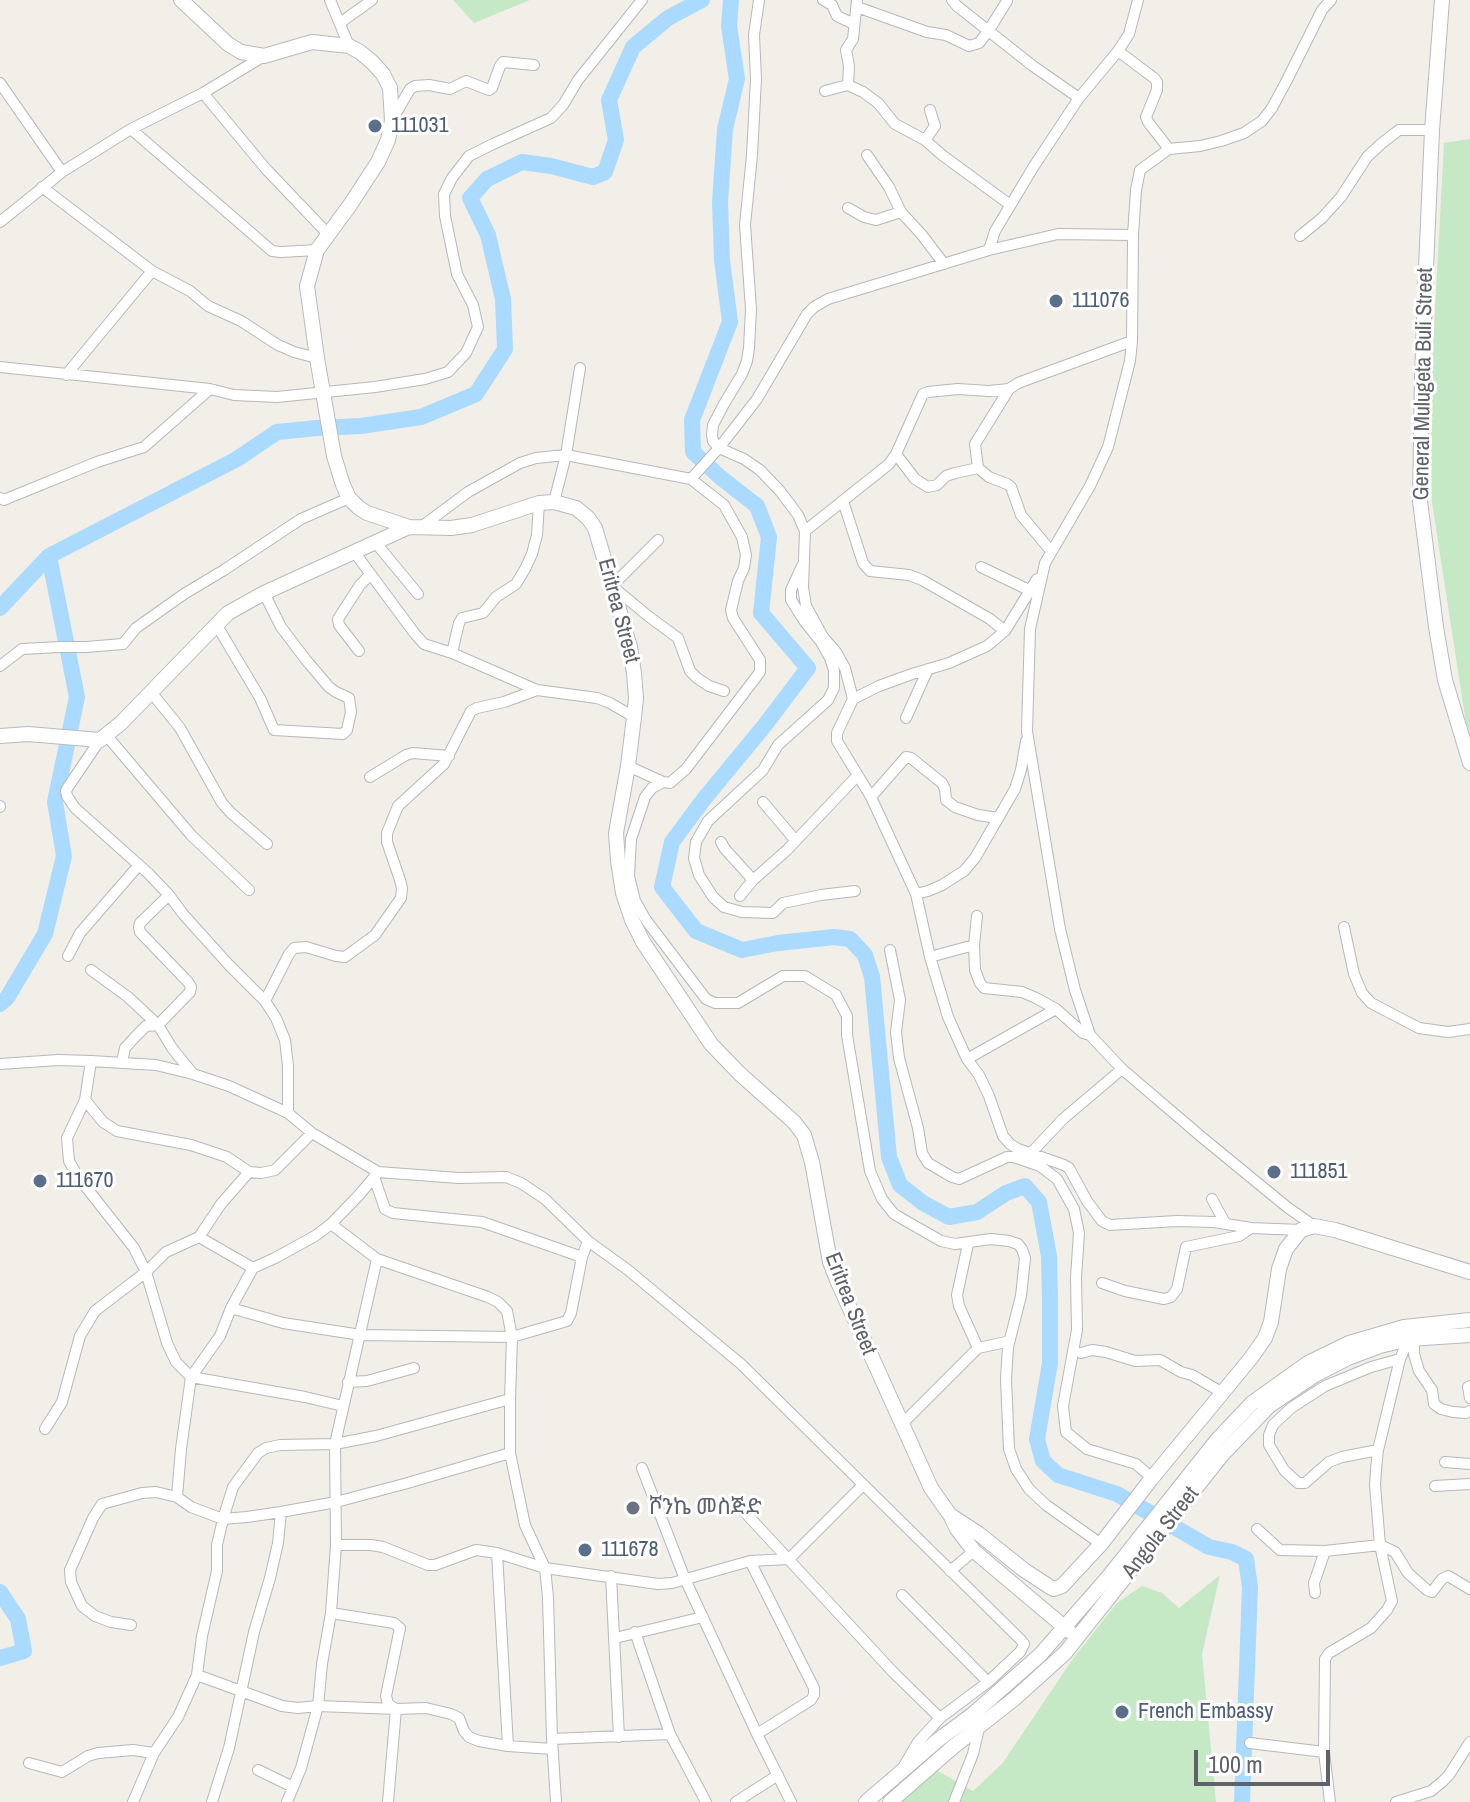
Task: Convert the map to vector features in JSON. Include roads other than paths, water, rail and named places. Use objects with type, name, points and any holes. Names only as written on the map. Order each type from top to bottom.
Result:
[{"type":"main road","points":[[181,0],[228,44],[241,52],[264,56],[312,42],[349,46],[383,74],[390,88],[392,120],[388,140],[378,162],[317,250],[307,286],[334,456],[349,498],[367,513],[414,527],[451,528],[472,525],[546,502]]},
{"type":"main road","name":"General Mulugeta Buli Street","points":[[1442,0],[1432,130],[1422,362],[1420,501],[1445,680],[1470,763]]},
{"type":"main road","name":"Eritrea Street","points":[[546,502],[576,508],[595,528],[630,647],[636,698],[616,833],[623,893],[632,920],[643,942],[711,1044],[804,1135],[812,1162],[830,1262],[931,1488],[950,1515],[1054,1589],[1062,1586],[1101,1544]]},
{"type":"main road","points":[[0,736],[103,738],[228,613],[264,593],[414,527]]},
{"type":"main road","points":[[1101,1544],[1265,1338],[1286,1249],[1307,1228],[1335,1230],[1470,1272]]},
{"type":"main road","points":[[866,1802],[938,1740],[977,1719],[1040,1655],[1109,1576],[1217,1440],[1252,1403],[1308,1363],[1349,1343],[1380,1341],[1404,1327],[1470,1320]]},
{"type":"main road","name":"Angola Street","points":[[890,1802],[977,1719],[1043,1674],[1065,1653],[1222,1455],[1269,1406],[1315,1375],[1380,1341],[1470,1335]]},
{"type":"main road","points":[[950,1515],[974,1551],[1076,1638]]},
{"type":"street","points":[[330,0],[349,46]]},
{"type":"street","points":[[340,23],[372,0]]},
{"type":"street","points":[[0,367],[210,389],[234,395],[277,397],[425,379],[448,372],[466,353],[478,327],[473,305],[457,274],[445,216],[444,194],[452,178],[469,156],[551,118],[642,0]]},
{"type":"street","points":[[759,0],[754,35],[756,79],[745,225],[751,309],[749,348],[742,374],[713,425],[713,441],[719,448],[760,470],[798,515],[805,531],[803,587],[806,606],[845,668],[853,699]]},
{"type":"street","points":[[823,0],[832,5],[837,16],[854,24]]},
{"type":"street","points":[[952,0],[1033,66],[1079,98]]},
{"type":"street","points":[[989,250],[1009,204],[1079,98],[1129,34],[1138,0]]},
{"type":"street","points":[[1307,1228],[1251,1228],[1225,1223],[1177,1221],[1110,1225],[1102,1221],[1087,1201],[1069,1168],[1010,1144],[1003,1136],[989,1096],[967,1059],[948,1017],[916,894],[871,797],[837,741],[837,733],[853,699],[879,686],[949,663],[987,646],[1005,631],[1090,486],[1108,447],[1123,392],[1132,341],[1133,235],[1140,170],[1169,149],[1221,141],[1244,133],[1262,121],[1272,108],[1322,10],[1331,0]]},
{"type":"street","points":[[848,85],[846,50],[853,39],[857,4],[969,46],[979,43],[1007,1]]},
{"type":"street","points":[[1118,51],[1157,82],[1146,117],[1169,149]]},
{"type":"street","points":[[0,222],[62,172],[131,129],[203,93],[264,56]]},
{"type":"street","points":[[392,120],[410,89],[415,86],[450,89],[466,81],[489,90],[503,62],[534,65]]},
{"type":"street","points":[[0,83],[62,172]]},
{"type":"street","points":[[825,91],[848,85],[863,92],[878,103],[895,124],[914,132],[1009,204]]},
{"type":"street","points":[[203,93],[266,169],[328,234]]},
{"type":"street","points":[[925,140],[935,126],[930,110]]},
{"type":"street","points":[[131,129],[272,251],[317,250]]},
{"type":"street","points":[[1300,236],[1341,197],[1367,157],[1382,143],[1399,130],[1432,130]]},
{"type":"street","points":[[867,155],[889,187],[901,212],[944,264]]},
{"type":"street","points":[[42,187],[152,271],[190,291],[208,306],[241,321],[278,345],[317,358]]},
{"type":"street","points":[[848,208],[876,220],[901,212]]},
{"type":"street","points":[[693,477],[757,399],[807,314],[828,299],[989,250],[1058,234],[1133,235]]},
{"type":"street","points":[[66,375],[152,271]]},
{"type":"street","points":[[1051,551],[1021,515],[1011,487],[978,468],[975,444],[1009,389],[1018,383],[1132,341]]},
{"type":"street","points":[[452,653],[462,618],[483,613],[496,597],[516,584],[532,554],[546,502],[566,455],[580,368]]},
{"type":"street","points":[[1,500],[144,447],[210,389]]},
{"type":"street","points":[[805,531],[889,464],[923,394],[958,389],[1009,389]]},
{"type":"street","points":[[896,454],[915,479],[928,487],[937,485],[946,476],[978,468]]},
{"type":"street","points":[[414,527],[520,463],[566,455],[693,477],[724,505],[742,537],[746,555],[731,610],[754,650],[761,665],[760,672],[686,769],[670,783],[628,766]]},
{"type":"street","points":[[0,666],[22,649],[123,644],[136,628],[184,594],[301,519],[349,498]]},
{"type":"street","points":[[843,501],[863,563],[870,571],[909,575],[922,580],[1005,631]]},
{"type":"street","points":[[658,540],[612,586],[678,638],[690,671],[697,678],[724,691]]},
{"type":"street","points":[[375,542],[418,594]]},
{"type":"street","points":[[355,553],[424,644],[537,690],[597,698],[634,717]]},
{"type":"street","points":[[805,561],[791,590],[791,600],[830,658],[834,688],[828,700],[778,745],[763,770],[708,821],[696,842],[694,858],[699,875],[713,897],[724,907],[742,912],[773,913],[783,903],[855,891]]},
{"type":"street","points":[[916,894],[928,891],[964,871],[985,843],[1015,789],[1027,731],[1030,629],[1045,563]]},
{"type":"street","points":[[981,567],[1031,591]]},
{"type":"street","points":[[359,651],[339,625],[338,619],[370,575]]},
{"type":"street","points":[[216,624],[260,698],[274,730],[343,734],[351,712],[349,698],[329,687],[306,660],[281,627],[264,593]]},
{"type":"street","points":[[906,718],[928,669]]},
{"type":"street","points":[[265,1001],[294,948],[306,947],[345,957],[375,935],[401,898],[402,888],[387,842],[387,833],[398,806],[444,764],[471,711],[537,690]]},
{"type":"street","points":[[151,692],[180,728],[222,803],[267,844]]},
{"type":"street","points":[[1027,731],[1060,929],[1090,1035],[1122,1069],[1287,1207],[1307,1228]]},
{"type":"street","points":[[249,890],[191,835],[103,738],[68,787],[67,796],[75,808],[169,895],[229,965],[265,1001],[285,1040],[288,1113]]},
{"type":"street","points":[[370,777],[413,753],[449,756]]},
{"type":"street","points":[[871,797],[906,757],[942,783],[946,800],[955,807],[998,818]]},
{"type":"street","points":[[649,775],[652,788]]},
{"type":"street","points":[[740,896],[857,776]]},
{"type":"street","points":[[663,782],[652,788],[645,797],[631,839],[629,876],[635,901],[706,999],[715,1003],[738,1003],[783,976],[805,976],[836,995],[847,1016],[847,1035],[870,1171],[882,1199],[894,1214],[941,1241],[968,1244],[991,1239],[1018,1244],[1025,1258],[1021,1296],[1008,1347],[1009,1449],[1016,1469],[1029,1489],[1101,1544]]},
{"type":"street","points":[[763,802],[795,840]]},
{"type":"street","points":[[721,842],[753,880]]},
{"type":"street","points":[[68,956],[80,933],[139,865]]},
{"type":"street","points":[[122,1062],[125,1048],[135,1037],[146,1026],[158,1025],[190,992],[191,987],[140,932],[140,923],[169,895]]},
{"type":"street","points":[[977,916],[975,970],[984,988],[1022,992],[1056,1009],[1083,1033],[1090,1035]]},
{"type":"street","points":[[1344,927],[1354,974],[1362,993],[1371,1003],[1419,1028],[1448,1032],[1470,1029]]},
{"type":"street","points":[[930,957],[974,945]]},
{"type":"street","points":[[890,950],[900,1000],[896,1032],[899,1058],[922,1153],[928,1163],[959,1179],[1007,1157],[1040,1166],[1057,1179],[1074,1209],[1079,1233],[1077,1330],[1063,1406],[1066,1432],[1087,1449],[1136,1464],[1152,1478]]},
{"type":"street","points":[[91,970],[128,997],[158,1025],[193,1074]]},
{"type":"street","points":[[967,1059],[1056,1009]]},
{"type":"street","points":[[91,1061],[85,1100],[67,1138],[69,1161],[134,1248],[146,1272],[167,1343],[176,1362],[191,1377],[343,1406]]},
{"type":"street","points":[[0,1064],[122,1062],[156,1065],[193,1074],[229,1086],[288,1113],[312,1133],[376,1174],[506,1177],[545,1199],[588,1241],[628,1270],[741,1364],[1024,1644],[1020,1652],[988,1682],[940,1718],[918,1742],[901,1772]]},
{"type":"street","points":[[1030,1154],[1063,1119],[1122,1069]]},
{"type":"street","points":[[85,1100],[103,1122],[117,1131],[191,1145],[227,1157],[249,1172],[275,1170],[312,1133]]},
{"type":"street","points":[[45,1429],[62,1402],[80,1336],[87,1323],[103,1304],[146,1272],[166,1252],[199,1237],[221,1204],[249,1172]]},
{"type":"street","points":[[177,1497],[191,1377],[220,1336],[253,1268],[315,1236],[331,1224],[376,1174]]},
{"type":"street","points":[[376,1174],[385,1209],[393,1213],[482,1222],[582,1257]]},
{"type":"street","points":[[1212,1199],[1225,1223]]},
{"type":"street","points":[[331,1224],[377,1259],[498,1302],[507,1311],[512,1337],[510,1453],[525,1525],[545,1568],[548,1597],[553,1801]]},
{"type":"street","points":[[1102,1283],[1164,1299],[1171,1297],[1177,1289],[1186,1247],[1239,1236],[1251,1228]]},
{"type":"street","points":[[199,1237],[253,1268]]},
{"type":"street","points":[[231,1308],[283,1323],[337,1333],[512,1337],[567,1321],[588,1241]]},
{"type":"street","points":[[968,1244],[957,1295],[978,1348]]},
{"type":"street","points":[[287,1802],[301,1768],[318,1706],[331,1613],[336,1545],[335,1444],[377,1259]]},
{"type":"street","points":[[1330,1802],[1324,1752],[1325,1659],[1329,1653],[1371,1628],[1392,1601],[1380,1545],[1375,1485],[1378,1450],[1400,1359],[1412,1339]]},
{"type":"street","points":[[1412,1339],[1419,1371],[1432,1390],[1434,1404],[1453,1412],[1470,1411]]},
{"type":"street","points":[[902,1424],[978,1348],[1006,1342]]},
{"type":"street","points":[[1081,1353],[1092,1350],[1135,1361],[1160,1360],[1223,1393]]},
{"type":"street","points":[[1378,1450],[1329,1462],[1311,1479],[1298,1483],[1284,1470],[1269,1445],[1269,1435],[1273,1425],[1291,1408],[1325,1386],[1400,1359]]},
{"type":"street","points":[[348,1382],[367,1381],[414,1368]]},
{"type":"street","points":[[1470,1386],[1470,1398]]},
{"type":"street","points":[[133,1802],[154,1753],[178,1717],[197,1675],[202,1636],[217,1571],[217,1545],[223,1519],[233,1487],[258,1453],[280,1445],[335,1444],[510,1399]]},
{"type":"street","points":[[131,1625],[95,1616],[82,1606],[71,1582],[70,1570],[102,1504],[156,1492],[177,1497],[191,1507],[223,1519],[281,1512],[336,1502],[510,1453]]},
{"type":"street","points":[[1445,1462],[1470,1464]]},
{"type":"street","points":[[642,1468],[685,1579],[791,1802]]},
{"type":"street","points":[[1435,1486],[1470,1484]]},
{"type":"street","points":[[336,1545],[383,1547],[428,1565],[476,1550],[545,1568],[658,1584],[750,1561],[789,1559],[863,1485]]},
{"type":"street","points":[[739,1506],[893,1672],[940,1718]]},
{"type":"street","points":[[212,1802],[229,1748],[254,1632],[276,1555],[281,1512]]},
{"type":"street","points":[[1257,1529],[1280,1550],[1325,1551],[1380,1545],[1395,1552],[1408,1573],[1427,1590],[1432,1592],[1448,1576],[1470,1589]]},
{"type":"street","points":[[950,1571],[974,1551]]},
{"type":"street","points":[[1315,1593],[1314,1583],[1325,1551]]},
{"type":"street","points":[[497,1553],[508,1746]]},
{"type":"street","points":[[750,1561],[814,1688],[811,1700],[757,1734]]},
{"type":"street","points":[[611,1576],[619,1737]]},
{"type":"street","points":[[902,1595],[988,1682]]},
{"type":"street","points":[[331,1613],[398,1624],[400,1628],[386,1696],[388,1704],[396,1709]]},
{"type":"street","points":[[615,1638],[703,1617]]},
{"type":"street","points":[[635,1632],[670,1734],[706,1802]]},
{"type":"street","points":[[197,1675],[282,1706],[426,1708],[459,1718],[469,1737],[508,1746],[670,1734]]},
{"type":"street","points":[[388,1802],[396,1709]]},
{"type":"street","points":[[954,1802],[973,1754],[977,1719]]},
{"type":"street","points":[[1396,1802],[1433,1796],[1470,1742]]},
{"type":"street","points":[[1250,1743],[1324,1752]]},
{"type":"street","points":[[29,1763],[62,1772],[98,1753],[133,1750],[154,1753]]},
{"type":"street","points":[[258,1770],[293,1787]]},
{"type":"street","points":[[736,1802],[778,1775]]},
{"type":"waterway","points":[[0,608],[49,556],[237,459],[277,432],[361,426],[421,417],[476,394],[505,349],[503,299],[488,235],[470,198],[487,179],[522,162],[593,177],[605,172],[616,140],[609,100],[633,47],[668,18],[702,0]]},
{"type":"waterway","points":[[731,0],[729,26],[737,79],[725,129],[720,202],[722,260],[730,322],[692,420],[693,452],[757,506],[769,537],[761,613],[808,668],[672,842],[662,887],[696,931],[742,950],[834,937],[850,939],[865,955],[872,977],[889,1157],[900,1185],[923,1203],[949,1217],[977,1212],[1006,1193],[1025,1186],[1039,1202],[1049,1256],[1050,1300],[1050,1363],[1037,1439],[1043,1461],[1058,1475],[1117,1494],[1209,1547],[1246,1559],[1250,1587],[1242,1802]]},
{"type":"waterway","points":[[0,1004],[7,998],[45,934],[64,856],[55,802],[77,697],[49,556]]},
{"type":"waterway","points":[[0,1592],[18,1619],[24,1651],[0,1658]]},
{"type":"place","name":"111031","points":[[375,126]]},
{"type":"place","name":"111076","points":[[1056,301]]},
{"type":"place","name":"111851","points":[[1274,1172]]},
{"type":"place","name":"111670","points":[[40,1181]]},
{"type":"place","name":"ሾንኬ መስጅድ","points":[[633,1508]]},
{"type":"place","name":"111678","points":[[585,1550]]},
{"type":"place","name":"French Embassy","points":[[1122,1712]]}]
